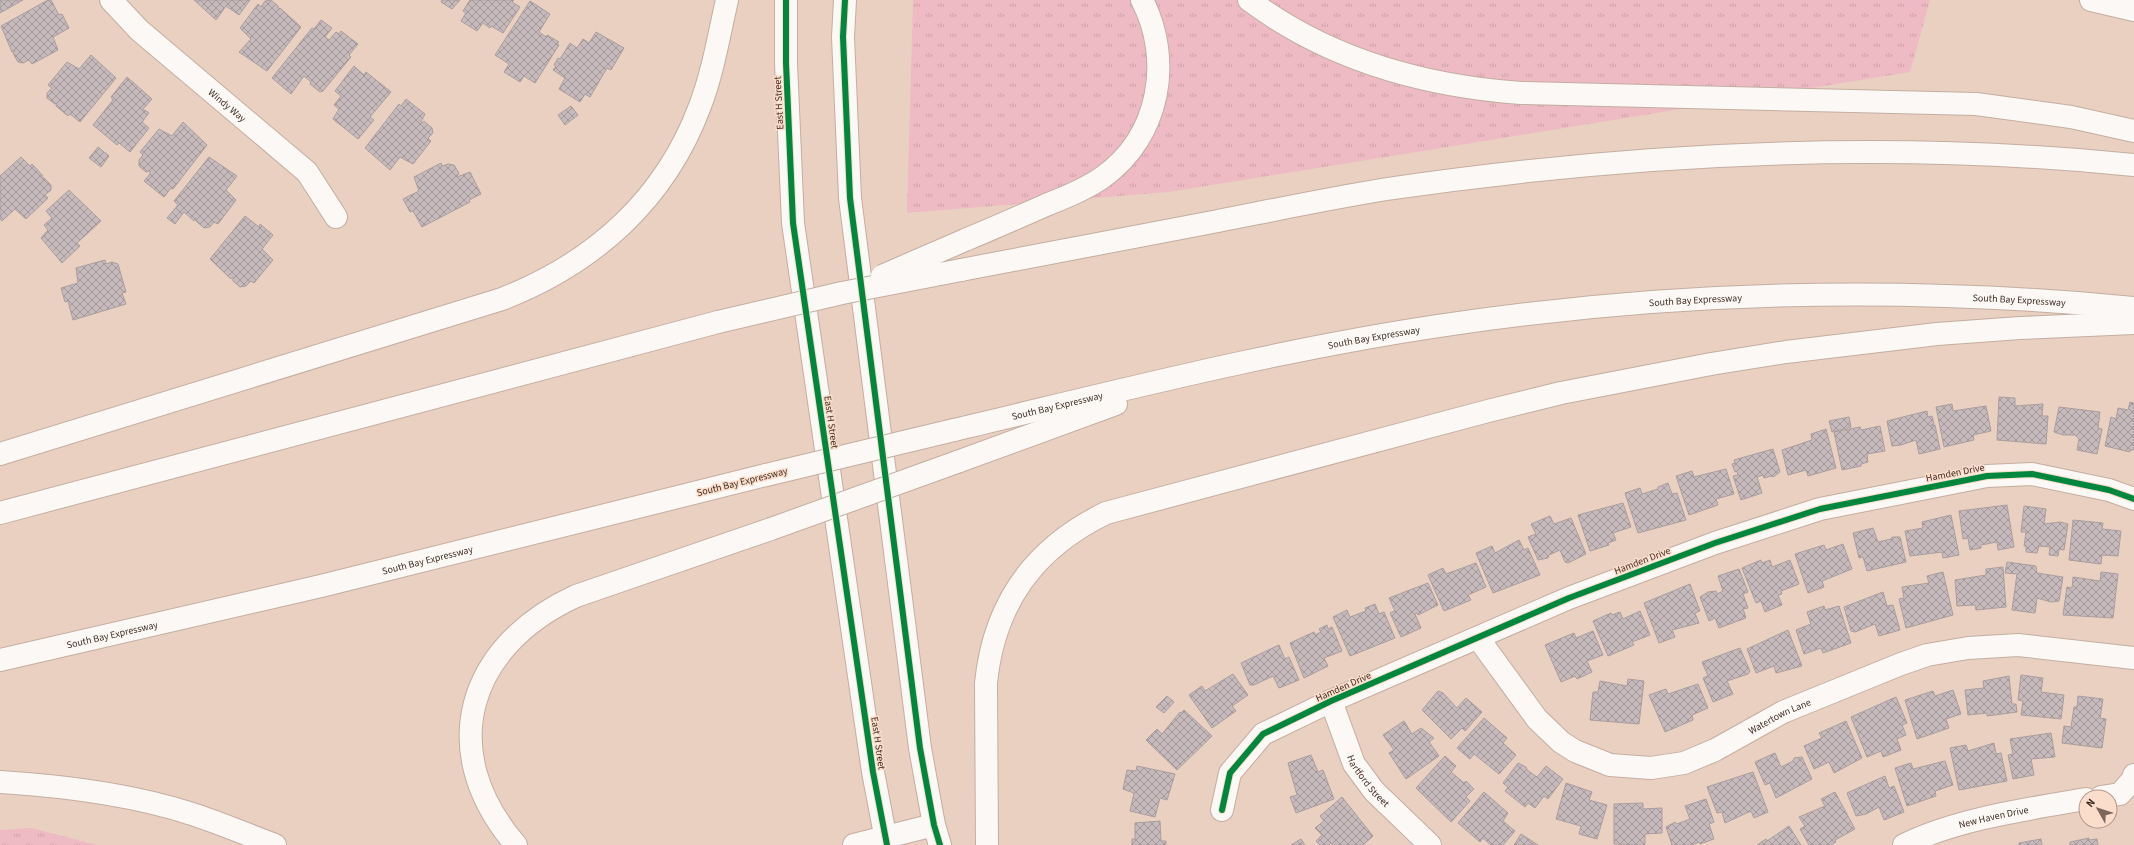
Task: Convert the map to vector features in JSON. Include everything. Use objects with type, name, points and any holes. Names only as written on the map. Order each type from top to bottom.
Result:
[{"type":"main road","name":"Windy Way","points":[[111,0],[139,30],[307,172],[336,217]]},
{"type":"main road","points":[[0,454],[502,299],[555,276],[596,248],[623,224],[652,192],[676,157],[700,105],[709,78],[727,0]]},
{"type":"main road","name":"East H Street","points":[[786,0],[786,63],[793,223],[873,772],[886,842]]},
{"type":"main road","points":[[845,0],[843,37],[850,198],[920,748],[937,835],[854,845]]},
{"type":"main road","points":[[842,293],[1088,187],[1118,165],[1130,151],[1149,120],[1158,84],[1158,48],[1154,30],[1142,0]]},
{"type":"main road","points":[[1249,0],[1287,26],[1350,57],[1410,76],[1451,86],[1520,93],[1976,104],[2071,117],[2134,131]]},
{"type":"main road","points":[[2090,0],[2134,10]]},
{"type":"main road","points":[[0,514],[718,322],[842,293],[1384,190],[1555,168],[1712,157],[1869,153],[2026,158],[2134,165]]},
{"type":"main road","name":"South Bay Expressway","points":[[0,660],[321,586],[766,475],[1211,369],[1298,350],[1452,324],[1607,306],[1696,299],[1822,295],[1942,296],[2023,299],[2134,308]]},
{"type":"main road","points":[[987,845],[986,683],[988,662],[1001,619],[1021,581],[1035,564],[1068,534],[1106,513],[1488,411],[1576,390],[1711,364],[1786,352],[1937,334],[2020,328],[2134,323]]},
{"type":"main road","points":[[516,845],[497,821],[487,804],[474,769],[471,731],[477,694],[484,676],[499,653],[518,633],[540,615],[576,596],[771,529],[1211,369]]},
{"type":"main road","name":"Hamden Drive","points":[[1222,810],[1230,773],[1263,734],[1331,702],[1603,585],[1715,543],[1820,509],[1987,476],[2032,474],[2109,490],[2134,499]]},
{"type":"main road","name":"Watertown Lane","points":[[1478,638],[1537,719],[1561,742],[1575,751],[1610,765],[1651,768],[1684,763],[1715,750],[1783,712],[1901,664],[1927,655],[1968,648],[2018,645],[2134,658]]},
{"type":"main road","name":"Hartford Street","points":[[1331,702],[1354,764],[1374,791],[1430,845]]},
{"type":"main road","points":[[2118,794],[2120,794],[2134,778],[2134,775]]},
{"type":"main road","points":[[0,782],[66,788],[150,803],[192,814],[276,845]]},
{"type":"main road","name":"New Haven Drive","points":[[1904,845],[1956,826],[2032,809],[2078,801]]},
{"type":"green space","points":[[913,0],[1930,0],[1910,72],[1169,192],[907,213]]},
{"type":"green space","points":[[31,828],[97,845],[0,845],[0,830]]},
{"type":"building","points":[[0,0],[23,0],[0,13]]},
{"type":"building","points":[[48,0],[51,0],[59,15],[62,14],[69,28],[53,37],[58,50],[32,64],[29,60],[23,63],[18,62],[13,53],[15,50],[12,52],[1,26]]},
{"type":"building","points":[[194,0],[250,0],[239,15],[226,6],[216,20]]},
{"type":"building","points":[[271,0],[278,6],[279,10],[280,8],[301,27],[267,71],[239,52],[251,39],[240,28],[258,4],[261,7],[265,1]]},
{"type":"building","points":[[442,0],[460,0],[452,9],[441,2]]},
{"type":"building","points":[[470,0],[514,0],[512,2],[520,7],[503,33],[491,26],[490,28],[483,23],[477,31],[461,21],[466,13],[463,11]]},
{"type":"building","points":[[530,1],[550,14],[539,32],[546,37],[547,35],[559,42],[557,43],[559,45],[535,83],[524,76],[520,82],[504,72],[509,64],[495,55]]},
{"type":"building","points":[[321,20],[332,28],[325,37],[329,40],[336,32],[339,34],[341,31],[358,44],[349,55],[351,57],[323,91],[320,92],[310,84],[311,82],[304,76],[291,94],[272,78],[312,28],[314,29]]},
{"type":"building","points":[[596,32],[624,48],[611,70],[607,68],[590,97],[585,94],[580,102],[559,89],[565,78],[553,70],[556,66],[554,65],[558,58],[560,59],[570,43],[577,48],[583,39],[589,43]]},
{"type":"building","points":[[91,55],[116,78],[80,122],[70,114],[68,116],[56,106],[57,104],[47,98],[47,93],[52,88],[48,85],[67,62],[79,69]]},
{"type":"building","points":[[354,66],[364,75],[366,72],[391,92],[370,117],[374,120],[358,139],[333,119],[339,109],[334,105],[341,96],[335,91]]},
{"type":"building","points":[[127,77],[152,99],[143,109],[149,113],[142,122],[149,128],[130,152],[119,143],[117,145],[93,125],[113,100],[111,97]]},
{"type":"building","points":[[406,99],[425,114],[421,122],[422,123],[424,121],[432,128],[433,133],[428,138],[431,141],[413,164],[400,157],[390,170],[365,148],[399,104],[401,106]]},
{"type":"building","points":[[571,106],[578,115],[565,125],[558,115]]},
{"type":"building","points":[[183,122],[207,145],[173,189],[171,188],[164,197],[144,181],[150,174],[150,171],[146,172],[139,166],[139,160],[143,155],[140,152],[159,129],[172,136]]},
{"type":"building","points":[[98,147],[109,156],[101,167],[89,158]]},
{"type":"building","points":[[21,157],[30,166],[32,164],[43,176],[41,178],[44,178],[51,185],[51,190],[45,195],[48,198],[26,219],[15,209],[2,221],[0,219],[0,176]]},
{"type":"building","points":[[209,157],[237,176],[226,190],[236,200],[218,224],[214,222],[210,227],[204,228],[196,221],[196,218],[194,221],[184,212],[175,224],[167,218],[178,205],[174,201]]},
{"type":"building","points":[[441,163],[442,166],[448,164],[454,165],[459,173],[457,177],[470,172],[481,194],[469,200],[470,202],[422,227],[413,211],[410,212],[403,199],[419,191],[414,177]]},
{"type":"building","points":[[69,190],[101,221],[77,243],[80,246],[62,263],[41,238],[48,230],[44,225],[52,218],[46,211]]},
{"type":"building","points":[[245,216],[259,227],[260,224],[273,235],[262,249],[273,260],[254,283],[251,281],[246,286],[240,287],[233,281],[233,277],[231,279],[210,259]]},
{"type":"building","points":[[105,260],[106,264],[112,262],[118,264],[126,292],[122,293],[126,304],[73,320],[68,301],[65,302],[61,288],[78,283],[76,268]]},
{"type":"building","points":[[1999,397],[2015,398],[2015,406],[2043,404],[2042,416],[2048,416],[2046,444],[1997,440]]},
{"type":"building","points":[[2130,402],[2134,403],[2134,450],[2130,450],[2130,452],[2105,446],[2111,417],[2116,419],[2118,408],[2128,410]]},
{"type":"building","points":[[1952,404],[1953,411],[1986,406],[1991,431],[1973,435],[1974,440],[1944,447],[1936,407]]},
{"type":"building","points":[[2059,407],[2100,412],[2098,428],[2102,429],[2097,454],[2077,450],[2079,439],[2075,435],[2063,435],[2054,432]]},
{"type":"building","points":[[1927,411],[1928,417],[1932,416],[1934,424],[1930,426],[1935,425],[1940,449],[1919,454],[1916,440],[1901,445],[1892,446],[1887,421]]},
{"type":"building","points":[[1849,417],[1851,427],[1832,432],[1829,421]]},
{"type":"building","points":[[1880,426],[1885,451],[1867,454],[1868,462],[1861,464],[1861,466],[1842,470],[1834,432],[1860,427],[1861,430]]},
{"type":"building","points":[[1826,429],[1836,468],[1808,476],[1806,470],[1788,475],[1782,450],[1812,440],[1811,434]]},
{"type":"building","points":[[1773,449],[1780,472],[1773,477],[1771,476],[1764,478],[1763,475],[1757,477],[1762,493],[1741,500],[1733,476],[1738,475],[1732,464],[1735,463],[1734,460]]},
{"type":"building","points":[[1726,469],[1734,494],[1716,499],[1718,505],[1689,515],[1676,476],[1692,471],[1694,477]]},
{"type":"building","points":[[1668,483],[1672,494],[1677,493],[1686,520],[1638,533],[1625,493],[1640,488],[1642,494],[1658,489],[1658,487]]},
{"type":"building","points":[[1623,503],[1631,527],[1613,533],[1616,540],[1608,543],[1609,545],[1590,551],[1578,515]]},
{"type":"building","points":[[2007,505],[2014,547],[1998,550],[1997,542],[1981,545],[1981,548],[1970,550],[1968,538],[1963,539],[1959,511]]},
{"type":"building","points":[[2024,506],[2046,509],[2044,524],[2060,522],[2068,524],[2064,550],[2059,549],[2058,556],[2049,555],[2050,547],[2039,546],[2037,553],[2026,552],[2026,546],[2024,546],[2026,532],[2021,532]]},
{"type":"building","points":[[1951,515],[1959,555],[1943,558],[1942,552],[1910,556],[1905,531],[1923,528],[1922,522]]},
{"type":"building","points":[[1550,516],[1554,524],[1571,518],[1586,554],[1568,563],[1565,562],[1560,550],[1549,555],[1548,558],[1538,560],[1528,537],[1536,534],[1531,524]]},
{"type":"building","points":[[2073,520],[2103,523],[2102,529],[2121,531],[2118,556],[2102,555],[2101,564],[2069,560]]},
{"type":"building","points":[[1873,528],[1878,542],[1891,539],[1892,537],[1900,537],[1906,562],[1867,571],[1863,557],[1859,558],[1853,533]]},
{"type":"building","points":[[1519,540],[1524,550],[1528,548],[1540,575],[1493,593],[1476,553],[1492,546],[1495,553]]},
{"type":"building","points":[[1843,544],[1852,569],[1822,581],[1824,587],[1808,593],[1795,554],[1824,545],[1826,550]]},
{"type":"building","points":[[1761,560],[1762,563],[1770,560],[1772,567],[1790,560],[1799,584],[1781,591],[1782,594],[1778,595],[1782,605],[1765,612],[1761,601],[1756,603],[1742,568]]},
{"type":"building","points":[[2007,562],[2036,566],[2037,573],[2063,577],[2059,601],[2051,602],[2037,598],[2035,613],[2012,610],[2017,574],[2005,573]]},
{"type":"building","points":[[1476,563],[1486,587],[1468,595],[1471,600],[1444,611],[1428,575],[1443,568],[1446,574]]},
{"type":"building","points":[[2003,567],[2006,607],[1976,610],[1975,605],[1957,606],[1955,580],[1986,575],[1986,569]]},
{"type":"building","points":[[1739,569],[1748,592],[1743,594],[1748,608],[1743,609],[1746,618],[1719,628],[1715,618],[1709,621],[1700,597],[1708,592],[1716,591],[1717,594],[1723,591],[1718,576]]},
{"type":"building","points":[[1943,572],[1953,615],[1906,628],[1899,599],[1904,598],[1902,587],[1929,583],[1927,576]]},
{"type":"building","points":[[2101,572],[2118,574],[2113,618],[2063,615],[2067,587],[2072,588],[2073,577],[2100,581]]},
{"type":"building","points":[[1428,583],[1438,605],[1418,615],[1417,613],[1415,614],[1421,628],[1401,637],[1390,613],[1395,611],[1389,598]]},
{"type":"building","points":[[1690,584],[1700,611],[1695,613],[1699,623],[1672,630],[1675,637],[1659,643],[1644,603]]},
{"type":"building","points":[[1883,592],[1887,606],[1893,605],[1900,630],[1879,636],[1875,624],[1855,632],[1851,631],[1844,607]]},
{"type":"building","points":[[1375,604],[1379,614],[1384,612],[1395,638],[1350,656],[1333,617],[1347,610],[1350,617],[1366,611],[1365,608]]},
{"type":"building","points":[[1824,606],[1825,610],[1839,606],[1851,643],[1823,653],[1821,648],[1804,654],[1796,630],[1811,624],[1807,612]]},
{"type":"building","points":[[1640,611],[1650,635],[1632,642],[1634,645],[1608,656],[1593,621],[1611,613],[1612,615],[1620,612],[1623,619]]},
{"type":"building","points":[[1327,625],[1328,629],[1332,627],[1342,651],[1324,658],[1328,666],[1304,678],[1290,643],[1314,632],[1315,635],[1321,632],[1319,629]]},
{"type":"building","points":[[1788,630],[1802,666],[1776,673],[1774,666],[1756,673],[1747,649]]},
{"type":"building","points":[[1593,631],[1603,655],[1587,661],[1592,672],[1577,679],[1575,676],[1561,682],[1545,645],[1574,633],[1576,638]]},
{"type":"building","points":[[1279,645],[1285,659],[1289,657],[1299,680],[1279,688],[1273,676],[1254,685],[1250,685],[1241,663]]},
{"type":"building","points":[[1740,648],[1750,671],[1748,674],[1727,681],[1733,694],[1713,702],[1703,678],[1708,676],[1702,662]]},
{"type":"building","points":[[1233,674],[1248,695],[1232,706],[1236,711],[1212,728],[1189,695],[1202,686],[1205,691]]},
{"type":"building","points":[[2021,675],[2043,678],[2041,692],[2064,695],[2061,719],[2021,715],[2023,701],[2018,700]]},
{"type":"building","points":[[2009,676],[2012,704],[2016,704],[2017,712],[1987,716],[1987,713],[1968,715],[1965,690],[1984,688],[1983,681]]},
{"type":"building","points":[[1628,679],[1644,681],[1639,724],[1590,720],[1593,692],[1598,692],[1600,681],[1627,686]]},
{"type":"building","points":[[1698,684],[1708,708],[1692,715],[1693,720],[1665,732],[1649,695],[1666,689],[1668,694]]},
{"type":"building","points":[[1953,690],[1961,714],[1946,719],[1949,728],[1917,739],[1905,700],[1933,691],[1935,696]]},
{"type":"building","points":[[1438,691],[1443,693],[1457,708],[1466,698],[1482,712],[1465,731],[1462,728],[1451,739],[1422,710]]},
{"type":"building","points":[[1167,696],[1174,702],[1164,713],[1156,707]]},
{"type":"building","points":[[2078,696],[2103,699],[2100,718],[2106,719],[2102,748],[2062,743],[2064,726],[2071,727],[2074,707],[2077,707]]},
{"type":"building","points":[[1896,697],[1907,723],[1902,725],[1906,735],[1897,739],[1901,750],[1883,757],[1881,751],[1867,757],[1851,717]]},
{"type":"building","points":[[1184,710],[1212,736],[1177,770],[1146,740],[1157,729],[1162,734],[1180,712],[1181,713]]},
{"type":"building","points":[[1484,718],[1507,738],[1503,743],[1516,755],[1499,774],[1474,754],[1470,759],[1457,748]]},
{"type":"building","points":[[1404,721],[1412,734],[1421,728],[1434,738],[1429,742],[1439,756],[1406,779],[1389,753],[1394,750],[1383,735]]},
{"type":"building","points":[[1846,721],[1862,758],[1834,773],[1829,762],[1814,769],[1804,746],[1822,738],[1819,733]]},
{"type":"building","points":[[2051,733],[2055,757],[2031,759],[2034,775],[2013,779],[2008,755],[2013,754],[2010,739]]},
{"type":"building","points":[[1994,743],[1996,754],[2001,753],[2007,781],[1959,790],[1950,748],[1966,745],[1968,751]]},
{"type":"building","points":[[1775,753],[1781,767],[1793,761],[1794,758],[1802,757],[1812,779],[1776,798],[1770,783],[1765,785],[1755,762]]},
{"type":"building","points":[[1311,755],[1318,772],[1323,770],[1334,799],[1296,813],[1290,797],[1297,795],[1288,763]]},
{"type":"building","points":[[1445,756],[1456,766],[1451,772],[1464,783],[1466,781],[1474,789],[1466,797],[1470,801],[1451,822],[1416,788]]},
{"type":"building","points":[[1945,761],[1953,785],[1935,791],[1936,796],[1907,806],[1895,768],[1911,763],[1913,769]]},
{"type":"building","points":[[1518,763],[1526,767],[1527,770],[1537,777],[1546,766],[1563,779],[1548,799],[1544,796],[1535,808],[1528,803],[1525,807],[1505,791],[1508,787],[1503,783]]},
{"type":"building","points":[[1137,766],[1175,774],[1167,800],[1160,798],[1155,817],[1130,811],[1134,793],[1123,789],[1127,770],[1136,771]]},
{"type":"building","points":[[1753,772],[1768,812],[1754,818],[1751,811],[1725,823],[1722,812],[1717,813],[1707,787]]},
{"type":"building","points":[[1885,776],[1889,788],[1894,786],[1904,812],[1884,820],[1879,807],[1866,814],[1856,816],[1847,793]]},
{"type":"building","points":[[1566,783],[1592,792],[1589,800],[1607,805],[1597,839],[1579,834],[1581,826],[1556,819]]},
{"type":"building","points":[[1484,792],[1508,813],[1503,821],[1515,831],[1503,845],[1491,845],[1483,838],[1480,842],[1458,823]]},
{"type":"building","points":[[1835,792],[1855,829],[1835,840],[1836,842],[1831,845],[1809,845],[1800,829],[1805,826],[1799,817],[1825,806],[1821,799]]},
{"type":"building","points":[[1342,797],[1373,836],[1363,845],[1334,845],[1331,843],[1329,845],[1320,845],[1316,841],[1322,835],[1315,828],[1324,821],[1320,816]]},
{"type":"building","points":[[1706,799],[1714,822],[1709,824],[1714,839],[1700,844],[1700,842],[1691,845],[1672,845],[1666,827],[1675,822],[1677,824],[1690,819],[1685,806]]},
{"type":"building","points":[[1643,803],[1643,809],[1662,808],[1662,833],[1645,834],[1645,845],[1614,844],[1614,804]]},
{"type":"building","points":[[1160,821],[1161,841],[1166,841],[1166,845],[1132,845],[1132,839],[1135,839],[1135,823]]},
{"type":"building","points":[[1789,826],[1801,845],[1757,845],[1766,839],[1767,841]]},
{"type":"building","points":[[1521,834],[1538,845],[1514,845]]},
{"type":"building","points":[[2089,838],[2089,840],[2097,839],[2098,845],[2070,845],[2070,842]]},
{"type":"building","points":[[1301,839],[1305,845],[1291,845]]},
{"type":"building","points":[[2041,839],[2042,845],[2019,845],[2019,843]]},
{"type":"cycle path","points":[[786,0],[786,63],[793,223],[873,772],[887,845]]},
{"type":"cycle path","points":[[845,0],[843,37],[850,198],[920,748],[934,825],[940,845]]},
{"type":"cycle path","points":[[1222,810],[1230,773],[1263,734],[1331,701],[1569,598],[1715,543],[1820,509],[1987,476],[2032,474],[2109,490],[2134,499]]}]
